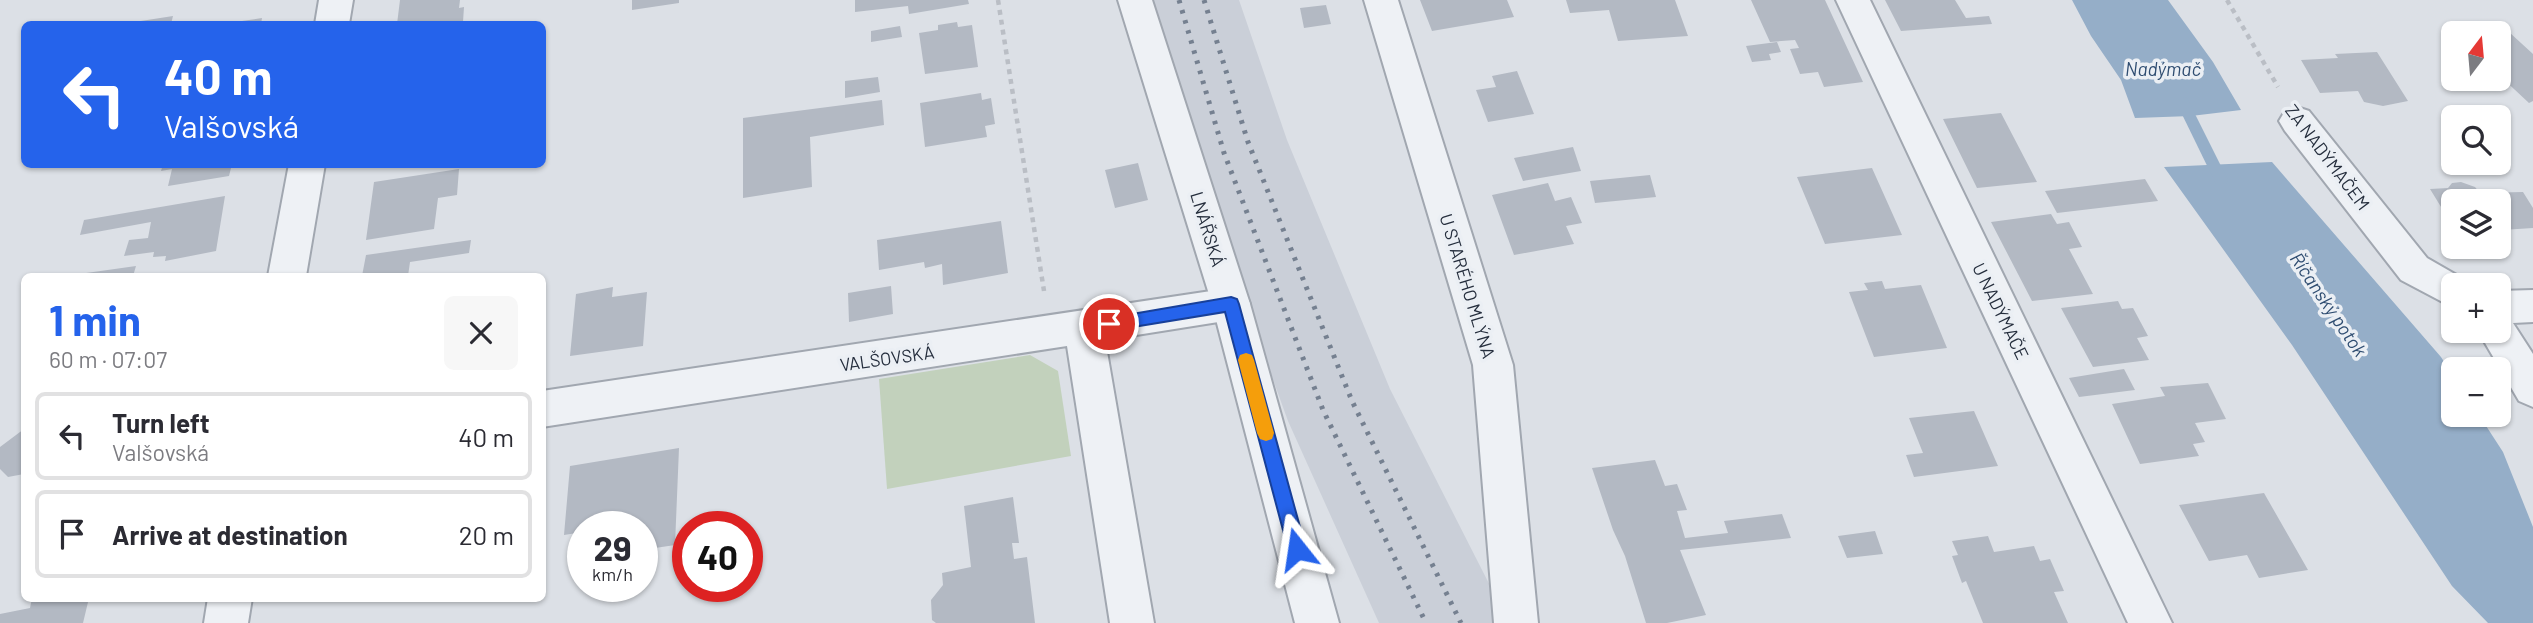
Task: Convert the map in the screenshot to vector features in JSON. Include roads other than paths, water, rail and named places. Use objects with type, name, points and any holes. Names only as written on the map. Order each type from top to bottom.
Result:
[{"type":"street","points":[[332,21],[336,0]]},
{"type":"street","name":"LNÁŘSKÁ","points":[[1135,0],[1231,304],[1317,623]]},
{"type":"street","name":"U STARÉHO MLÝNA","points":[[1381,0],[1493,365],[1516,623]]},
{"type":"street","name":"U NADÝMAČE","points":[[1853,0],[2150,623]]},
{"type":"street","name":"ZA NADÝMAČEM","points":[[2297,121],[2414,269],[2441,285]]},
{"type":"street","points":[[289,273],[306,168]]},
{"type":"street","name":"VALŠOVSKÁ","points":[[546,408],[1068,331],[1231,304]]},
{"type":"street","points":[[2511,307],[2533,306]]},
{"type":"street","points":[[1068,331],[1132,623]]},
{"type":"street","points":[[2504,343],[2533,389]]},
{"type":"street","points":[[226,623],[229,602]]},
{"type":"water","name":"Nadýmač","points":[[2072,0],[2168,0],[2213,62],[2241,110],[2191,116],[2135,118],[2121,80],[2091,36]]},
{"type":"water","points":[[2272,162],[2441,357],[2441,427],[2487,427],[2503,452],[2533,527],[2533,623],[2488,623],[2452,586],[2292,345],[2164,167]]},
{"type":"waterway","name":"Říčanský potok","points":[[2182,102],[2221,180]]},
{"type":"railway","points":[[1179,0],[1224,153],[1323,410],[1426,623]]},
{"type":"railway","points":[[1204,0],[1248,142],[1352,401],[1461,623]]}]
